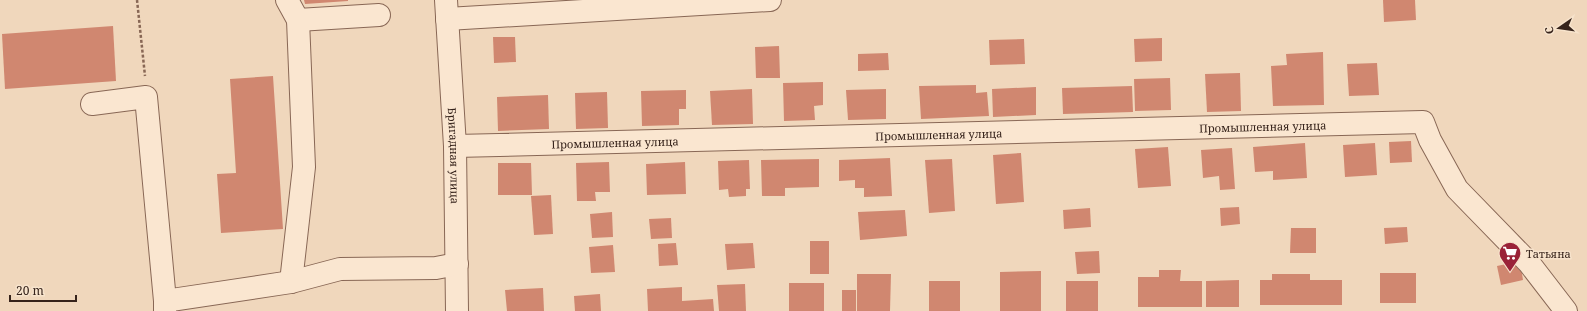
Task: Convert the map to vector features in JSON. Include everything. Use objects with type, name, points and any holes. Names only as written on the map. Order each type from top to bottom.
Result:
[{"type":"street","points":[[287,0],[298,20],[304,167],[291,282]]},
{"type":"street","points":[[447,10],[770,0]]},
{"type":"street","name":"Бригадная улица","points":[[447,10],[455,146],[457,311]]},
{"type":"street","points":[[298,20],[379,15]]},
{"type":"street","points":[[92,104],[146,97],[165,306],[291,282],[340,270],[436,268],[456,264]]},
{"type":"street","name":"Промышленная улица","points":[[455,146],[1424,122],[1430,140],[1457,189],[1529,263],[1566,311]]},
{"type":"path","points":[[138,0],[146,97]]},
{"type":"building","points":[[304,0],[348,0],[348,1],[305,4]]},
{"type":"building","points":[[1383,0],[1415,0],[1416,20],[1384,22]]},
{"type":"building","points":[[113,26],[116,81],[5,89],[2,34]]},
{"type":"building","points":[[493,37],[515,37],[516,62],[494,63]]},
{"type":"building","points":[[1162,38],[1162,61],[1135,62],[1134,39]]},
{"type":"building","points":[[1024,39],[1025,64],[990,65],[989,40]]},
{"type":"building","points":[[779,46],[780,78],[756,78],[755,47]]},
{"type":"building","points":[[1323,52],[1324,105],[1273,106],[1271,66],[1287,65],[1286,54]]},
{"type":"building","points":[[888,53],[889,70],[858,71],[858,54]]},
{"type":"building","points":[[1377,63],[1379,95],[1349,96],[1347,64]]},
{"type":"building","points":[[1240,73],[1241,111],[1207,112],[1205,74]]},
{"type":"building","points":[[273,76],[283,229],[221,233],[217,174],[236,173],[230,79]]},
{"type":"building","points":[[1170,78],[1171,110],[1135,111],[1134,79]]},
{"type":"building","points":[[823,82],[823,105],[814,106],[815,120],[784,121],[783,83]]},
{"type":"building","points":[[976,85],[976,93],[987,92],[989,116],[921,119],[919,86]]},
{"type":"building","points":[[1132,86],[1133,112],[1063,114],[1062,88]]},
{"type":"building","points":[[1036,87],[1036,115],[993,117],[992,89]]},
{"type":"building","points":[[752,89],[753,124],[712,125],[710,91]]},
{"type":"building","points":[[886,89],[886,119],[848,120],[846,90]]},
{"type":"building","points":[[686,90],[686,109],[679,109],[679,125],[642,126],[641,91]]},
{"type":"building","points":[[607,92],[608,128],[576,129],[575,93]]},
{"type":"building","points":[[548,95],[549,129],[498,131],[497,97]]},
{"type":"building","points":[[1411,141],[1412,162],[1390,163],[1389,142]]},
{"type":"building","points":[[1305,143],[1307,178],[1273,180],[1273,171],[1255,172],[1253,147]]},
{"type":"building","points":[[1375,143],[1377,175],[1345,177],[1343,145]]},
{"type":"building","points":[[1168,147],[1171,186],[1138,188],[1135,149]]},
{"type":"building","points":[[1232,148],[1235,189],[1220,190],[1219,176],[1203,178],[1201,150]]},
{"type":"building","points":[[1021,153],[1024,202],[996,204],[993,155]]},
{"type":"building","points":[[890,158],[892,196],[864,197],[864,188],[855,188],[855,180],[839,181],[839,160]]},
{"type":"building","points":[[819,159],[819,187],[785,188],[785,196],[762,196],[761,160]]},
{"type":"building","points":[[952,159],[955,211],[929,213],[925,160]]},
{"type":"building","points":[[749,160],[750,189],[746,189],[746,196],[729,197],[728,189],[719,190],[718,161]]},
{"type":"building","points":[[609,162],[610,192],[595,192],[596,201],[577,201],[576,163]]},
{"type":"building","points":[[685,162],[686,194],[647,195],[646,164]]},
{"type":"building","points":[[498,163],[531,163],[532,195],[498,195]]},
{"type":"building","points":[[551,195],[553,234],[534,235],[531,196]]},
{"type":"building","points":[[1239,207],[1240,224],[1221,226],[1220,208]]},
{"type":"building","points":[[1090,208],[1091,227],[1064,229],[1063,210]]},
{"type":"building","points":[[905,210],[907,236],[860,240],[858,212]]},
{"type":"building","points":[[612,212],[613,237],[592,238],[590,214]]},
{"type":"building","points":[[671,218],[672,238],[651,239],[649,219]]},
{"type":"building","points":[[1407,227],[1408,242],[1385,244],[1384,228]]},
{"type":"building","points":[[1291,228],[1316,228],[1316,253],[1290,253]]},
{"type":"building","points":[[810,241],[829,241],[829,274],[810,274]]},
{"type":"building","points":[[676,243],[678,265],[659,266],[658,244]]},
{"type":"building","points":[[753,243],[755,268],[727,270],[725,244]]},
{"type":"building","points":[[613,245],[615,272],[591,273],[589,247]]},
{"type":"building","points":[[1099,251],[1100,273],[1077,274],[1075,252]]},
{"type":"building","name":"Татьяна","points":[[1520,261],[1523,280],[1501,285],[1497,266]]},
{"type":"building","points":[[1159,270],[1181,270],[1180,281],[1202,281],[1202,307],[1138,307],[1138,277],[1159,277]]},
{"type":"building","points":[[1041,271],[1041,311],[1000,311],[1000,272]]},
{"type":"building","points":[[1380,273],[1416,273],[1416,303],[1380,303]]},
{"type":"building","points":[[857,274],[891,274],[890,311],[857,311]]},
{"type":"building","points":[[1272,274],[1310,274],[1310,280],[1342,280],[1342,305],[1260,305],[1260,280],[1272,280]]},
{"type":"building","points":[[1239,280],[1239,307],[1206,307],[1206,281]]},
{"type":"building","points":[[929,281],[960,281],[960,311],[929,311]]},
{"type":"building","points":[[1066,281],[1098,281],[1098,311],[1066,311]]},
{"type":"building","points":[[789,283],[824,283],[824,311],[789,311]]},
{"type":"building","points":[[745,284],[746,311],[719,311],[717,285]]},
{"type":"building","points":[[682,287],[682,301],[713,299],[714,311],[648,311],[647,289]]},
{"type":"building","points":[[543,288],[544,311],[507,311],[505,290]]},
{"type":"building","points":[[842,290],[856,290],[856,311],[842,311]]},
{"type":"building","points":[[600,294],[601,311],[575,311],[574,296]]},
{"type":"place","name":"Татьяна","points":[[1510,272]]}]
